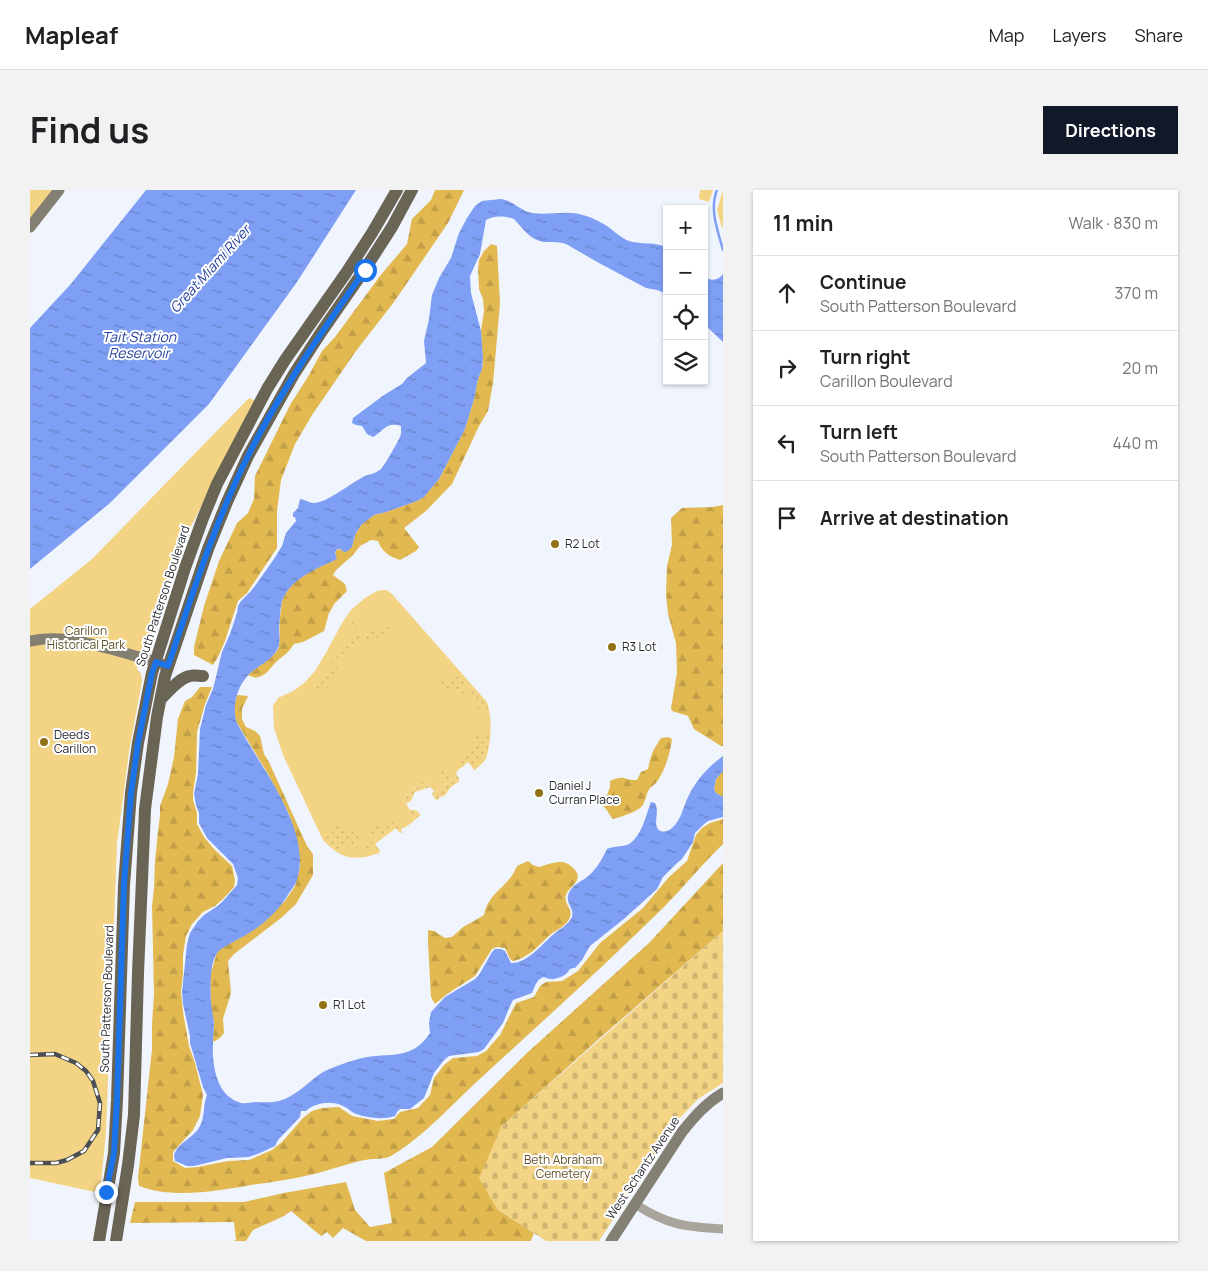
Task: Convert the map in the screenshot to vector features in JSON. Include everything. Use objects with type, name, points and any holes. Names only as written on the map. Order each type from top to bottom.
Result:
[{"type":"main road","points":[[30,227],[59,190]]},
{"type":"main road","name":"South Patterson Boulevard","points":[[99,1241],[114,1153],[124,884],[131,793],[138,743],[152,673],[203,518],[217,484],[266,389],[346,273],[397,190]]},
{"type":"main road","points":[[116,1241],[134,1115],[145,809],[157,716],[168,666],[208,549],[248,456],[294,374],[322,330],[365,270],[412,190]]},
{"type":"main road","points":[[30,641],[52,638],[68,639],[93,644],[168,666]]},
{"type":"main road","points":[[161,699],[185,678],[203,676]]},
{"type":"main road","name":"West Schantz Avenue","points":[[611,1241],[682,1132],[707,1104],[723,1093]]},
{"type":"street","points":[[635,1204],[650,1214],[673,1223],[701,1228],[723,1229]]},
{"type":"green space","points":[[30,190],[59,190],[30,227]]},
{"type":"green space","points":[[435,190],[464,190],[448,223],[394,302],[356,351],[312,415],[295,444],[281,480],[277,511],[277,548],[247,593],[238,601],[225,641],[213,665],[194,655],[194,647],[204,606],[219,561],[237,523],[248,513],[254,499],[255,476],[290,405],[322,351],[407,244],[412,219],[431,200]]},
{"type":"green space","points":[[700,190],[713,190],[709,202],[699,199]]},
{"type":"green space","points":[[723,190],[723,227],[722,228],[717,210]]},
{"type":"green space","points":[[491,244],[497,246],[500,304],[493,383],[488,411],[452,484],[426,511],[404,528],[419,547],[416,551],[400,560],[386,553],[378,541],[371,540],[360,546],[333,575],[345,584],[347,591],[335,603],[329,613],[324,631],[303,642],[294,644],[264,675],[252,677],[248,675],[270,659],[279,647],[282,601],[291,587],[304,576],[335,560],[337,549],[342,550],[352,547],[355,535],[361,525],[367,520],[374,515],[417,501],[424,497],[439,479],[465,429],[482,369],[481,331],[484,311],[483,299],[479,289],[478,270],[479,260]]},
{"type":"green space","name":"Carillon Historical Park","points":[[249,398],[256,401],[189,530],[169,582],[153,637],[148,644],[143,646],[137,669],[141,674],[142,681],[129,752],[117,844],[106,1132],[100,1193],[30,1178],[30,609],[92,559]]},
{"type":"green space","points":[[723,505],[723,746],[721,746],[694,729],[688,716],[672,711],[677,673],[676,643],[668,614],[666,594],[667,566],[672,545],[671,518],[682,508]]},
{"type":"green space","points":[[387,590],[392,594],[486,701],[490,713],[490,737],[488,752],[483,763],[475,770],[468,762],[457,771],[453,781],[442,785],[437,790],[434,791],[425,782],[412,789],[405,796],[404,801],[410,810],[407,821],[396,826],[396,828],[375,844],[380,851],[379,853],[355,858],[342,855],[323,840],[283,755],[274,728],[273,706],[278,698],[304,683],[315,671],[351,610],[365,598],[377,591]]},
{"type":"green space","points":[[357,622],[357,631],[360,634],[375,631],[385,626],[394,628],[396,631],[378,638],[356,643],[339,664],[330,685],[321,690],[314,688],[315,684],[325,676],[332,665],[335,653],[353,635],[354,629],[351,624]]},
{"type":"green space","points":[[459,674],[466,678],[465,688],[479,693],[487,704],[488,709],[486,712],[479,710],[474,699],[468,695],[463,695],[461,690],[448,689],[438,680],[440,676],[455,682]]},
{"type":"green space","points":[[200,687],[212,687],[197,732],[193,800],[197,813],[197,824],[204,837],[214,849],[232,866],[235,880],[234,887],[215,906],[203,912],[192,924],[186,936],[181,992],[183,1012],[189,1046],[203,1095],[200,1116],[193,1130],[173,1152],[173,1161],[185,1168],[228,1161],[249,1160],[272,1150],[282,1142],[303,1118],[312,1111],[322,1108],[339,1107],[352,1116],[378,1121],[394,1119],[400,1112],[418,1108],[430,1095],[434,1078],[444,1065],[453,1058],[477,1056],[486,1051],[500,1035],[516,1003],[534,997],[540,986],[546,982],[562,981],[578,971],[600,943],[643,908],[669,877],[687,861],[696,835],[702,828],[723,819],[723,844],[664,907],[597,972],[416,1139],[391,1156],[359,1161],[299,1177],[224,1190],[180,1193],[152,1190],[139,1186],[138,1178],[152,1049],[154,994],[152,906],[160,806],[168,784],[174,757],[178,719],[185,701],[192,697]]},
{"type":"green space","points":[[237,695],[248,696],[242,709],[242,719],[246,727],[255,731],[260,736],[264,754],[307,846],[313,854],[313,875],[296,904],[234,954],[228,961],[231,993],[223,1019],[224,1033],[213,1042],[214,1021],[211,1010],[210,976],[217,952],[249,933],[285,901],[295,886],[300,867],[298,844],[289,814],[268,774],[236,721],[235,702]]},
{"type":"green space","points":[[490,734],[486,755],[478,767],[473,770],[468,762],[461,768],[460,766],[453,766],[456,761],[467,762],[467,759],[462,757],[463,754],[472,749],[476,735]]},
{"type":"green space","points":[[668,737],[672,739],[667,762],[656,783],[650,788],[642,806],[633,812],[613,819],[603,806],[610,787],[610,781],[622,778],[637,780],[641,772],[648,769],[653,752],[661,738]]},
{"type":"green space","points":[[446,769],[450,774],[444,783],[439,777],[441,772]]},
{"type":"green space","points":[[723,771],[723,797],[716,793],[714,789],[716,779]]},
{"type":"green space","points":[[456,774],[459,782],[451,787],[446,795],[436,800],[432,794],[434,791],[442,785],[453,781]]},
{"type":"green space","points":[[425,782],[430,787],[415,792],[411,801],[406,804],[404,801],[405,796],[412,789]]},
{"type":"green space","points":[[410,810],[416,810],[421,815],[401,829],[402,833],[395,827],[384,836],[380,834],[372,840],[368,840],[367,835],[374,831],[373,827],[376,825],[382,827],[391,820],[395,821],[396,826],[402,824],[408,819]]},
{"type":"green space","points":[[337,824],[345,828],[346,836],[351,834],[352,831],[358,830],[362,835],[358,840],[356,849],[342,846],[340,850],[337,850],[326,843],[326,837],[333,833],[328,828]]},
{"type":"green space","points":[[370,842],[376,844],[379,849],[377,852],[372,848],[363,849],[363,844]]},
{"type":"green space","points":[[528,861],[539,867],[562,862],[570,865],[576,871],[577,880],[565,898],[571,914],[569,920],[533,951],[519,959],[513,961],[510,959],[505,948],[497,947],[492,949],[475,976],[435,1004],[431,997],[428,930],[434,931],[445,938],[452,937],[463,927],[484,915],[491,898],[511,877],[517,866]]},
{"type":"green space","points":[[723,863],[723,931],[501,1127],[497,1209],[534,1233],[531,1241],[366,1241],[343,1228],[333,1238],[327,1232],[321,1236],[291,1211],[253,1230],[246,1241],[233,1241],[236,1240],[234,1222],[130,1223],[135,1202],[244,1202],[346,1182],[355,1210],[370,1227],[392,1223],[384,1173],[432,1147],[528,1052],[649,943]]},
{"type":"green space","name":"Beth Abraham Cemetery","points":[[723,931],[723,1083],[698,1099],[680,1118],[599,1241],[546,1241],[497,1209],[479,1178],[501,1127]]},
{"type":"water","name":"Tait Station Reservoir","points":[[146,190],[356,190],[297,282],[209,404],[110,503],[30,569],[30,328],[70,285]]},
{"type":"water","points":[[501,199],[532,213],[580,214],[602,223],[629,241],[663,246],[663,292],[646,288],[566,244],[536,240],[514,219],[493,217],[486,220],[480,254],[470,276],[471,293],[481,331],[482,369],[465,429],[439,479],[424,497],[417,501],[374,515],[361,525],[355,535],[352,547],[348,551],[344,552],[337,549],[335,553],[337,558],[335,560],[304,576],[291,587],[281,604],[278,648],[270,659],[248,675],[238,693],[235,707],[236,721],[291,818],[300,860],[297,880],[277,910],[257,928],[222,949],[214,959],[210,984],[214,1023],[213,1057],[221,1088],[232,1099],[241,1103],[276,1102],[285,1099],[320,1074],[337,1066],[366,1057],[405,1053],[414,1049],[430,1033],[431,1012],[445,997],[475,979],[495,949],[505,951],[511,963],[523,960],[529,957],[569,922],[572,917],[572,910],[568,897],[572,888],[594,871],[607,849],[627,845],[636,838],[651,802],[655,803],[656,806],[656,824],[658,829],[665,831],[672,828],[678,822],[688,797],[699,779],[723,756],[723,771],[716,779],[714,789],[716,793],[723,797],[723,817],[708,821],[695,833],[693,842],[682,859],[663,877],[657,889],[590,946],[575,968],[557,978],[541,978],[536,983],[532,993],[513,1000],[503,1023],[484,1049],[479,1052],[449,1056],[444,1060],[434,1073],[424,1098],[410,1109],[400,1109],[395,1116],[376,1118],[356,1114],[338,1104],[318,1104],[306,1111],[301,1111],[300,1117],[278,1140],[275,1146],[249,1157],[227,1158],[187,1166],[175,1161],[174,1155],[179,1147],[200,1126],[207,1095],[190,1043],[183,1004],[182,992],[187,944],[190,933],[198,921],[223,901],[237,885],[238,878],[233,864],[207,838],[199,823],[199,813],[194,794],[198,774],[200,729],[206,705],[213,689],[222,652],[230,634],[238,606],[252,590],[282,546],[286,533],[296,521],[293,513],[298,508],[300,499],[314,503],[326,500],[365,476],[378,471],[386,462],[400,437],[401,426],[388,426],[373,437],[367,434],[362,426],[352,423],[353,418],[402,384],[426,363],[424,341],[432,295],[439,278],[451,258],[459,233],[475,206],[482,201]]},
{"type":"water","points":[[723,274],[723,342],[708,328],[708,278],[715,280]]},
{"type":"waterway","points":[[717,190],[714,213],[723,250]]},
{"type":"railway","points":[[30,1055],[55,1054],[76,1063],[86,1071],[93,1081],[100,1103],[98,1130],[84,1151],[67,1160],[56,1163],[30,1163]]},
{"type":"place","name":"R2 Lot","points":[[555,544]]},
{"type":"place","name":"R3 Lot","points":[[612,647]]},
{"type":"place","name":"Deeds Carillon","points":[[44,742]]},
{"type":"place","name":"Daniel J Curran Place","points":[[539,793]]},
{"type":"place","name":"R1 Lot","points":[[323,1005]]},
{"type":"route","points":[[106,1192],[114,1153],[124,884],[131,793],[138,743],[152,673],[156,662],[168,666],[208,549],[248,456],[294,374],[322,330],[365,270]]},
{"type":"water label","name":"Great Miami River","points":[[210,269]]}]
